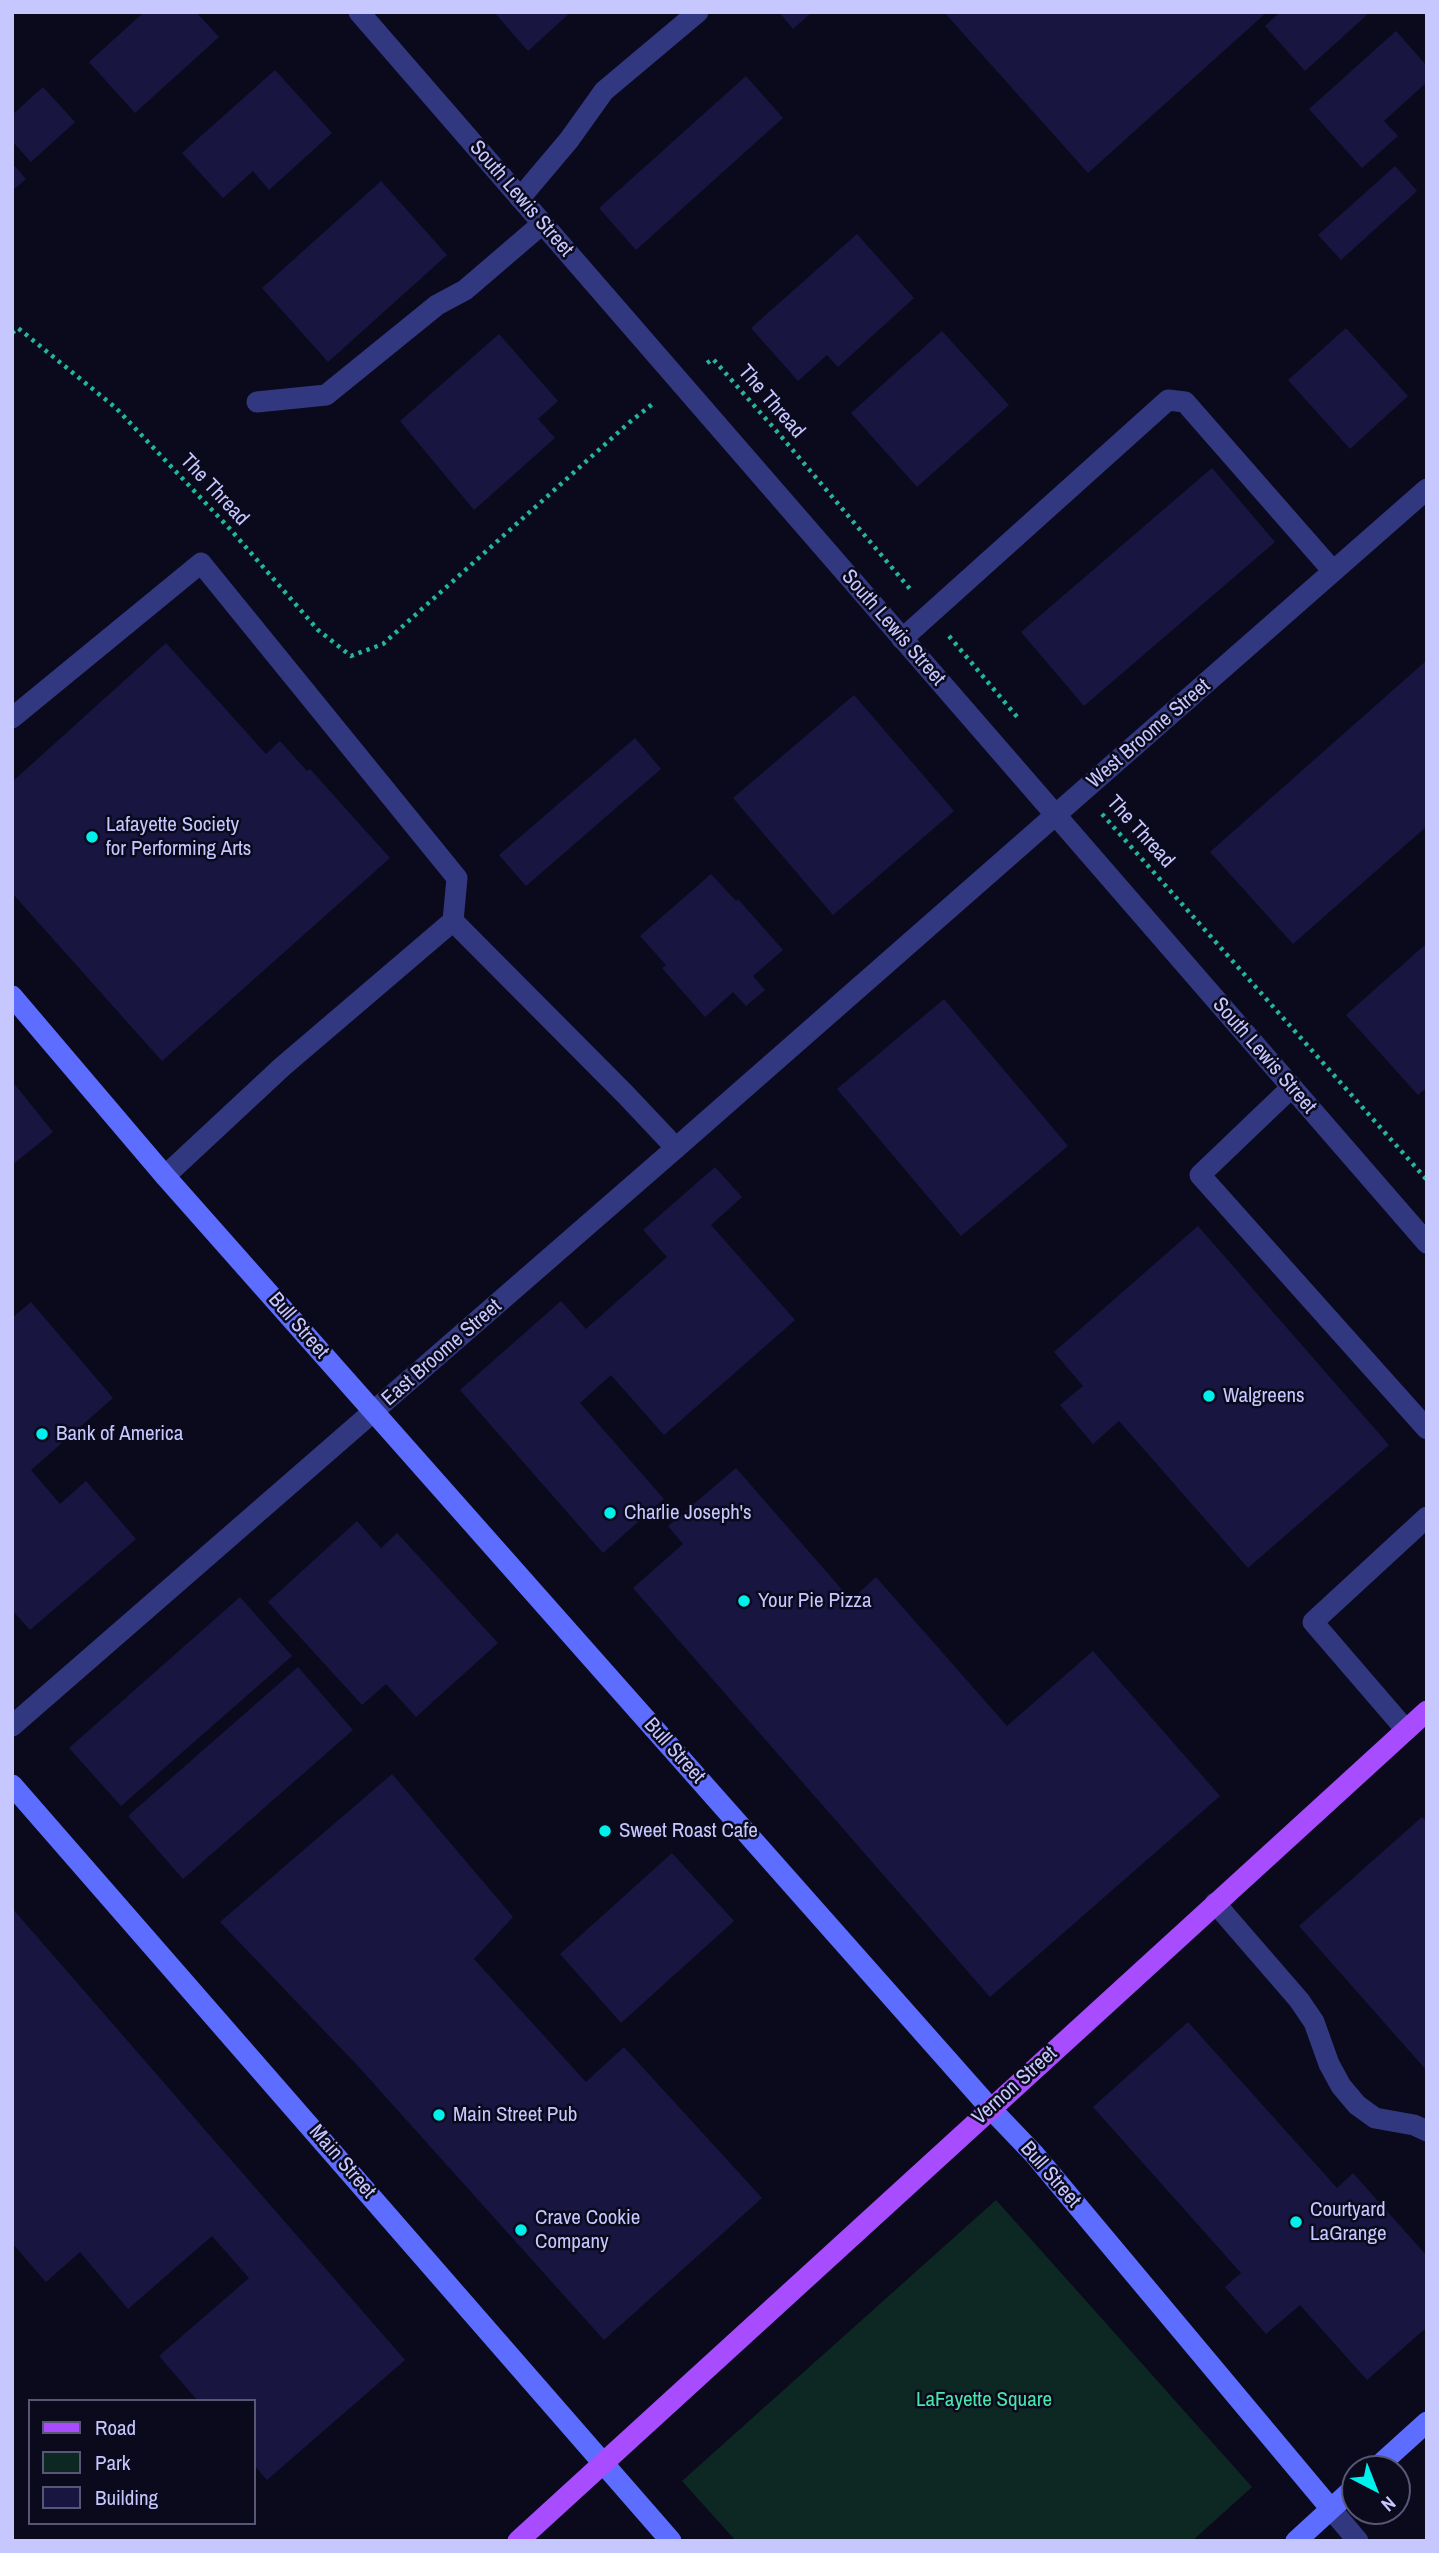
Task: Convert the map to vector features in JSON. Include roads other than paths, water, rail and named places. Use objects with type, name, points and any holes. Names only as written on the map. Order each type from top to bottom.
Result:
[{"type":"main road","name":"Vernon Street","points":[[518,2541],[1427,1711]]},
{"type":"street","name":"South Lewis Street","points":[[359,12],[1427,1243]]},
{"type":"street","points":[[520,198],[569,140],[604,91],[698,12]]},
{"type":"street","points":[[257,402],[326,394],[437,305],[466,290],[542,224]]},
{"type":"street","points":[[902,639],[1168,400],[1185,402],[1333,571]]},
{"type":"street","name":"West Broome Street","points":[[870,978],[1427,489]]},
{"type":"street","points":[[12,718],[201,564],[457,878],[453,921],[282,1067],[165,1176]]},
{"type":"street","points":[[453,921],[676,1148]]},
{"type":"street","name":"East Broome Street","points":[[12,1726],[870,978]]},
{"type":"street","name":"Bull Street","points":[[12,996],[165,1176],[990,2108],[1034,2154],[1331,2509]]},
{"type":"street","points":[[1292,1087],[1200,1175],[1427,1429]]},
{"type":"street","points":[[1406,1730],[1313,1622],[1427,1517]]},
{"type":"street","name":"Main Street","points":[[12,1785],[671,2541]]},
{"type":"street","points":[[1215,1903],[1299,2000],[1314,2022],[1329,2064],[1341,2086],[1357,2105],[1375,2118],[1414,2125],[1427,2131]]},
{"type":"street","points":[[1390,2455],[1427,2422]]},
{"type":"street","points":[[1296,2541],[1341,2500]]},
{"type":"street","points":[[1331,2509],[1358,2541]]},
{"type":"place","name":"Lafayette Society for Performing Arts","points":[[92,837]]},
{"type":"place","name":"Walgreens","points":[[1209,1396]]},
{"type":"place","name":"Bank of America","points":[[42,1434]]},
{"type":"place","name":"Charlie Joseph's","points":[[610,1513]]},
{"type":"place","name":"Your Pie Pizza","points":[[744,1601]]},
{"type":"place","name":"Sweet Roast Cafe","points":[[605,1831]]},
{"type":"place","name":"Main Street Pub","points":[[439,2115]]},
{"type":"place","name":"Courtyard LaGrange","points":[[1296,2222]]},
{"type":"place","name":"Crave Cookie Company","points":[[521,2230]]},
{"type":"park label","name":"LaFayette Square","points":[[984,2400]]}]
